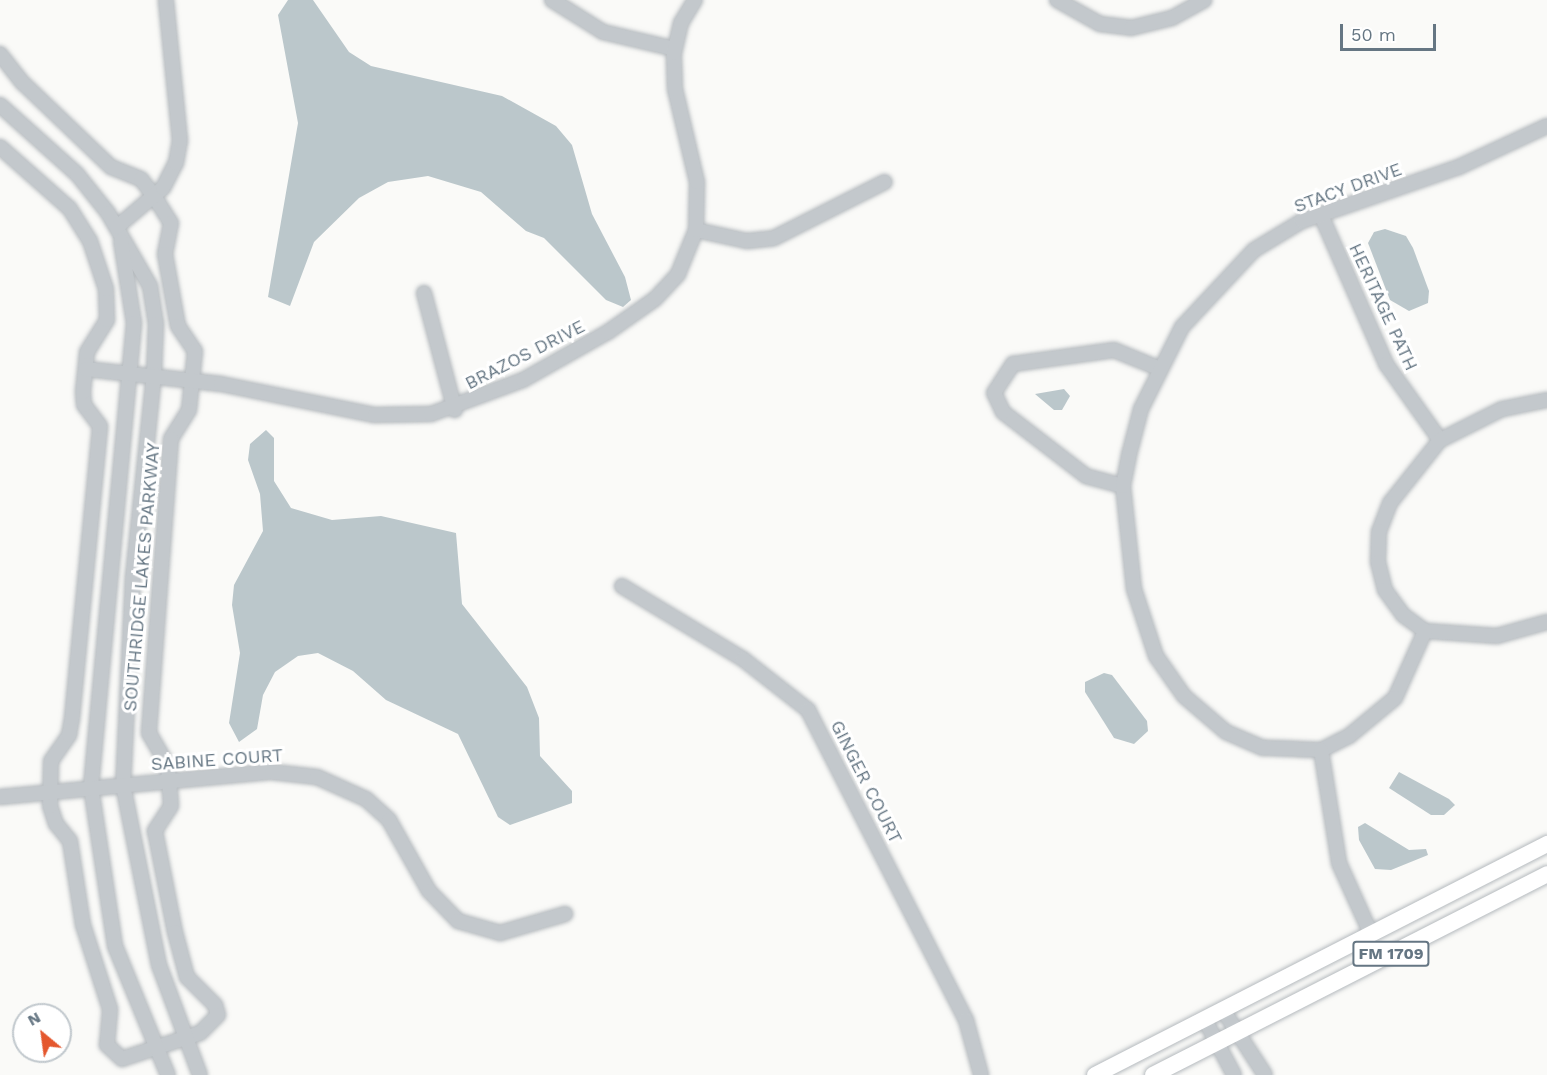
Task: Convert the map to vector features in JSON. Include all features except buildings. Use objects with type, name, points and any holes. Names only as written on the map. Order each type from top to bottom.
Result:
[{"type":"main road","name":"FM 1709","points":[[1095,1075],[1547,844]]},
{"type":"main road","name":"FM 1709","points":[[1153,1075],[1547,874]]},
{"type":"street","points":[[117,227],[154,196],[172,175],[180,141],[166,0]]},
{"type":"street","points":[[552,0],[603,32],[675,49]]},
{"type":"street","name":"BRAZOS DRIVE","points":[[86,369],[154,374],[194,380],[375,415],[455,410],[523,380],[655,299],[678,274],[696,230],[697,182],[675,89],[675,49],[695,0]]},
{"type":"street","points":[[1057,0],[1090,20],[1131,28],[1172,18],[1203,0]]},
{"type":"street","name":"SOUTHRIDGE LAKES PARKWAY","points":[[0,54],[22,83],[111,167],[141,179],[154,196],[171,223],[165,254],[178,326],[195,351],[194,380],[189,410],[171,439],[149,705],[149,733],[163,750],[170,781],[169,814],[155,831],[163,879],[188,977],[215,1005],[218,1015],[200,1033],[155,1052],[122,1059],[107,1045],[110,1009],[83,925],[70,841],[51,816],[50,790],[51,761],[69,735],[72,718],[100,426],[84,405],[86,369],[92,339],[107,320],[100,267],[69,208],[0,147]]},
{"type":"street","name":"SOUTHRIDGE LAKES PARKWAY","points":[[0,105],[77,174],[117,227],[150,286],[156,324],[154,374],[133,576],[123,785],[156,955],[183,1040],[200,1075]]},
{"type":"street","name":"STACY DRIVE","points":[[1425,631],[1395,698],[1349,736],[1322,750],[1263,748],[1226,732],[1184,696],[1156,656],[1134,590],[1123,486],[1141,409],[1158,368],[1182,327],[1254,250],[1321,215],[1459,167],[1547,126]]},
{"type":"street","points":[[696,230],[747,241],[774,238],[885,182]]},
{"type":"street","name":"HERITAGE PATH","points":[[1321,215],[1386,364],[1440,440]]},
{"type":"street","name":"SOUTHRIDGE LAKES PARKWAY","points":[[117,227],[134,323],[91,787],[115,946],[155,1052],[168,1075]]},
{"type":"street","points":[[424,293],[455,410]]},
{"type":"street","points":[[1123,486],[1086,476],[1003,412],[994,393],[1012,364],[1114,350],[1158,368]]},
{"type":"street","points":[[1547,400],[1502,410],[1440,440],[1408,476],[1379,531],[1378,562],[1385,590],[1403,615],[1425,631],[1497,636],[1547,622]]},
{"type":"street","name":"GINGER COURT","points":[[622,586],[743,659],[808,710],[966,1020],[981,1075]]},
{"type":"street","points":[[1322,750],[1339,863],[1371,934]]},
{"type":"street","name":"SABINE COURT","points":[[0,797],[50,790],[272,772],[335,783],[366,799],[389,820],[429,891],[458,921],[500,933],[565,914]]},
{"type":"street","points":[[1223,1010],[1235,1033],[1265,1075]]},
{"type":"street","points":[[1205,1020],[1215,1043],[1234,1075]]},
{"type":"shaded area","points":[[288,0],[313,0],[349,52],[371,66],[502,96],[556,126],[572,145],[592,214],[625,277],[631,300],[623,307],[606,300],[544,238],[526,231],[481,192],[428,176],[388,182],[359,198],[314,242],[290,306],[268,297],[298,123],[278,15]]},
{"type":"shaded area","points":[[1385,229],[1406,236],[1413,248],[1429,291],[1428,303],[1409,311],[1390,300],[1368,243],[1374,232]]},
{"type":"shaded area","points":[[1064,389],[1070,396],[1062,410],[1054,410],[1035,394]]},
{"type":"shaded area","points":[[266,430],[274,438],[274,481],[291,508],[332,520],[381,516],[456,533],[462,604],[527,687],[539,718],[540,756],[572,791],[572,803],[510,825],[498,817],[458,734],[386,700],[353,671],[318,653],[298,656],[275,672],[263,695],[257,729],[239,742],[229,723],[240,653],[232,605],[234,585],[263,531],[260,494],[248,460],[250,444]]},
{"type":"shaded area","points":[[1104,673],[1112,675],[1147,721],[1148,731],[1134,744],[1114,738],[1085,692],[1085,682]]},
{"type":"shaded area","points":[[1399,772],[1449,799],[1455,805],[1444,815],[1431,815],[1389,788]]},
{"type":"shaded area","points":[[1365,823],[1409,850],[1426,849],[1428,855],[1391,870],[1375,869],[1359,840],[1358,827]]}]
